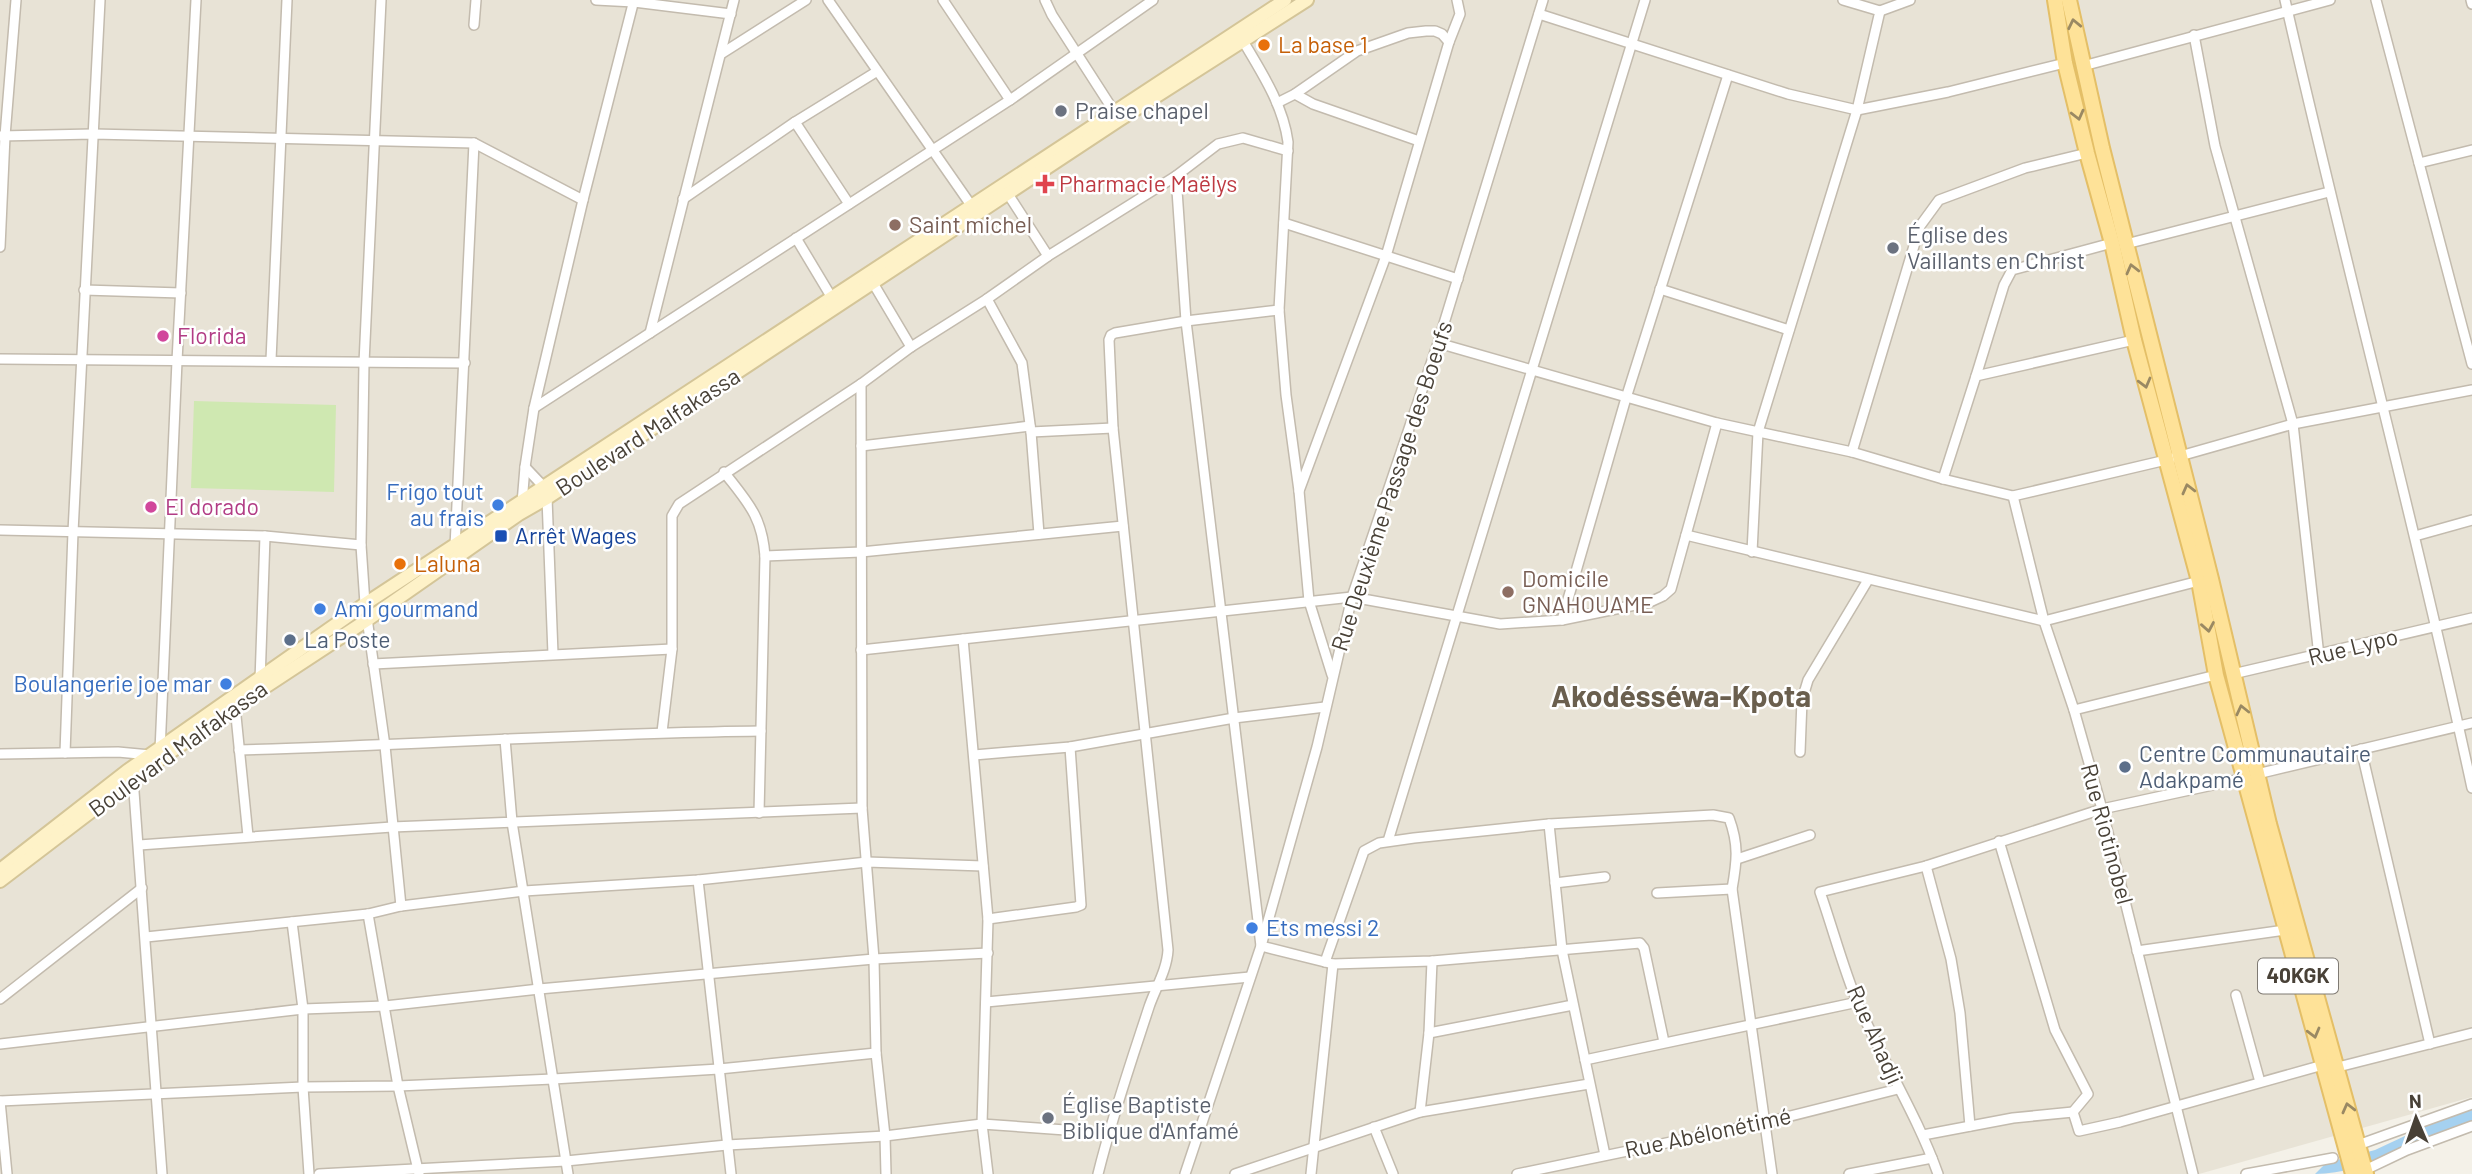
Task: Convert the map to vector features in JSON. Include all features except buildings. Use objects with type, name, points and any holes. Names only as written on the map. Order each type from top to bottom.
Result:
[{"type":"main road","name":"Boulevard Malfakassa","points":[[0,870],[157,754],[259,685],[367,620],[454,553],[831,298],[974,210],[1285,3],[1307,0]]},
{"type":"main road","points":[[2054,0],[2065,63],[2087,153],[2119,243],[2134,340],[2173,457],[2217,675],[2251,776]]},
{"type":"main road","points":[[2069,0],[2119,243],[2173,457],[2233,674],[2251,776]]},
{"type":"main road","name":"Boulevard Malfakassa","points":[[545,492],[873,283],[974,210],[1008,194],[1117,116],[1243,41],[1285,3]]},
{"type":"main road","name":"Boulevard Malfakassa","points":[[157,754],[235,706],[365,604],[454,553]]},
{"type":"main road","name":"40KGK","points":[[2251,776],[2338,1068],[2357,1145],[2357,1172]]},
{"type":"main road","name":"Boulevard Malfakassa","points":[[0,881],[67,823]]},
{"type":"main road","name":"40KGK","points":[[2264,826],[2285,930],[2322,1065],[2357,1172]]},
{"type":"street","points":[[0,247],[3,136],[16,0]]},
{"type":"street","points":[[65,753],[84,290],[100,0]]},
{"type":"street","points":[[0,754],[157,754],[196,0]]},
{"type":"street","points":[[271,360],[288,0]]},
{"type":"street","points":[[382,0],[364,363],[361,545],[365,604],[385,746],[401,906]]},
{"type":"street","points":[[474,25],[476,0]]},
{"type":"street","points":[[596,0],[634,1],[731,14]]},
{"type":"street","points":[[650,333],[734,0]]},
{"type":"street","points":[[721,54],[806,0]]},
{"type":"street","points":[[828,0],[974,210]]},
{"type":"street","points":[[943,0],[1010,100]]},
{"type":"street","points":[[1045,0],[1117,116]]},
{"type":"street","points":[[534,408],[1010,100],[1153,0]]},
{"type":"street","points":[[1299,491],[1386,256],[1460,13],[1457,0]]},
{"type":"street","name":"Rue Deuxième Passage des Boeufs","points":[[1185,1174],[1261,946],[1317,747],[1352,597],[1438,343],[1543,0]]},
{"type":"street","points":[[1388,841],[1645,0]]},
{"type":"street","points":[[1843,0],[1880,11],[1910,0]]},
{"type":"street","points":[[2285,0],[2329,192],[2415,536],[2472,788]]},
{"type":"street","points":[[2083,66],[2330,0]]},
{"type":"street","points":[[2376,0],[2472,364]]},
{"type":"street","points":[[521,508],[534,408],[634,1]]},
{"type":"street","points":[[1752,552],[1758,432],[1857,110],[1880,11]]},
{"type":"street","points":[[1539,14],[1788,94],[1857,110],[1948,92],[2065,63]]},
{"type":"street","points":[[1277,103],[1295,94],[1357,51],[1408,33],[1435,31],[1442,34],[1449,43]]},
{"type":"street","points":[[2194,35],[2214,146],[2292,424],[2319,656]]},
{"type":"street","points":[[1243,41],[1286,123],[1288,151],[1279,310],[1286,396],[1299,491],[1309,601],[1332,676]]},
{"type":"street","points":[[683,199],[795,122],[876,72]]},
{"type":"street","points":[[1562,620],[1626,398],[1727,75]]},
{"type":"street","points":[[1295,94],[1313,104],[1419,141]]},
{"type":"street","points":[[795,122],[849,204]]},
{"type":"street","points":[[3,136],[93,134],[474,143],[583,200]]},
{"type":"street","points":[[662,732],[672,649],[672,516],[679,504],[1048,256],[1176,176],[1218,144],[1243,138],[1288,151]]},
{"type":"street","points":[[454,553],[466,363],[474,143]]},
{"type":"street","points":[[2419,163],[2472,150]]},
{"type":"street","points":[[1853,452],[1920,226],[1931,209],[1939,200],[2025,167],[2087,153]]},
{"type":"street","points":[[1176,176],[1186,321],[1261,946],[1329,963],[1432,961],[1640,943],[1644,947],[1664,1042]]},
{"type":"street","points":[[1943,479],[2011,270],[2329,192]]},
{"type":"street","points":[[1008,194],[1048,256]]},
{"type":"street","points":[[1284,223],[1458,279]]},
{"type":"street","points":[[796,238],[831,298]]},
{"type":"street","points":[[873,283],[911,347]]},
{"type":"street","points":[[1660,289],[1789,330]]},
{"type":"street","points":[[84,290],[181,293]]},
{"type":"street","points":[[987,299],[1020,358],[1031,429],[1039,534]]},
{"type":"street","points":[[1098,1174],[1108,1133],[1156,986],[1167,963],[1168,950],[1113,428],[1109,340],[1111,335],[1186,321],[1279,310]]},
{"type":"street","points":[[1976,376],[2134,340]]},
{"type":"street","points":[[1438,343],[1717,424],[1853,452],[1943,479],[2013,496],[2173,457],[2292,424],[2472,390]]},
{"type":"street","points":[[0,359],[466,363]]},
{"type":"street","points":[[861,384],[862,808],[886,1174]]},
{"type":"street","points":[[862,650],[1352,597],[1500,624],[1562,620],[1650,602],[1671,589],[1717,424]]},
{"type":"street","points":[[861,446],[1031,429],[1113,428]]},
{"type":"street","points":[[525,467],[545,492],[553,654]]},
{"type":"street","points":[[724,472],[755,513],[761,526],[765,556],[759,813]]},
{"type":"street","name":"Rue Riotinobel","points":[[2013,496],[2044,621],[2074,710],[2102,809],[2193,1174]]},
{"type":"street","points":[[2415,536],[2472,520]]},
{"type":"street","points":[[765,556],[861,552],[1123,526]]},
{"type":"street","points":[[0,530],[265,536],[361,545]]},
{"type":"street","points":[[1686,535],[2044,621],[2199,581]]},
{"type":"street","points":[[259,685],[265,536]]},
{"type":"street","points":[[1800,752],[1802,700],[1808,680],[1868,580]]},
{"type":"street","name":"Rue Lypo","points":[[2233,674],[2472,618]]},
{"type":"street","points":[[964,639],[988,919],[982,1124],[988,1174]]},
{"type":"street","points":[[373,664],[672,649]]},
{"type":"street","points":[[2074,710],[2217,675]]},
{"type":"street","points":[[235,706],[248,836]]},
{"type":"street","points":[[974,755],[1070,747],[1234,718],[1325,707]]},
{"type":"street","points":[[1970,1126],[1954,972],[1926,866],[2102,809],[2472,723]]},
{"type":"street","points":[[239,750],[385,746],[662,732],[761,731]]},
{"type":"street","points":[[505,739],[512,822],[568,1174]]},
{"type":"street","points":[[988,919],[1081,905],[1070,747]]},
{"type":"street","points":[[2361,749],[2430,1044]]},
{"type":"street","points":[[132,773],[162,1174]]},
{"type":"street","points":[[139,845],[392,827],[862,808]]},
{"type":"street","points":[[1311,1174],[1329,963],[1364,851],[1388,841],[1549,824],[1713,816],[1729,818],[1738,859],[1732,889],[1773,1174]]},
{"type":"street","points":[[1549,824],[1562,950],[1605,1155]]},
{"type":"street","points":[[1738,859],[1810,835]]},
{"type":"street","points":[[1923,1135],[2013,1118],[2073,1112],[2088,1094],[2055,1030],[1999,842]]},
{"type":"street","points":[[146,937],[368,914],[401,906],[524,891],[698,880],[867,862],[983,866]]},
{"type":"street","name":"Rue Ahadji","points":[[1926,866],[1820,892],[1858,1002],[1898,1089],[1923,1135],[1938,1174]]},
{"type":"street","points":[[1555,883],[1605,877]]},
{"type":"street","points":[[698,880],[731,1174]]},
{"type":"street","points":[[0,999],[142,888]]},
{"type":"street","points":[[1657,893],[1732,889]]},
{"type":"street","points":[[368,914],[398,1086],[418,1171]]},
{"type":"street","points":[[292,922],[303,1009],[303,1087],[309,1174]]},
{"type":"street","points":[[2137,951],[2285,930]]},
{"type":"street","points":[[0,1044],[303,1009],[385,1006],[539,989],[874,959],[988,953]]},
{"type":"street","points":[[1420,1112],[1429,1033],[1432,961]]},
{"type":"street","points":[[986,1002],[1250,977]]},
{"type":"street","points":[[2236,995],[2260,1082]]},
{"type":"street","points":[[1585,1060],[1858,1002]]},
{"type":"street","points":[[1429,1033],[1573,1005]]},
{"type":"street","points":[[2338,1068],[2472,1033]]},
{"type":"street","points":[[7,1174],[0,1101],[553,1079],[719,1069],[876,1053]]},
{"type":"street","points":[[2073,1112],[2079,1131],[2322,1065]]},
{"type":"street","points":[[1235,1174],[1420,1112],[1589,1084]]},
{"type":"street","name":"Rue Abélonétimé","points":[[1517,1174],[1767,1122],[1898,1089]]},
{"type":"street","points":[[2357,1145],[2472,1104]]},
{"type":"street","points":[[319,1174],[418,1171],[566,1161],[727,1145],[885,1136],[982,1124],[1108,1133]]},
{"type":"street","points":[[2357,1172],[2472,1126]]},
{"type":"street","points":[[1374,1127],[1393,1174]]},
{"type":"street","points":[[1849,1174],[1933,1158]]},
{"type":"street","points":[[2246,1174],[2333,1158]]},
{"type":"shaded area","points":[[0,0],[2472,0],[2472,1097],[2199,1174],[0,1174]]},
{"type":"green space","points":[[194,401],[336,405],[334,492],[191,488]]},
{"type":"water","points":[[2472,1109],[2472,1121],[2395,1153],[2355,1168],[2315,1174],[2326,1163],[2375,1150],[2439,1120]]},
{"type":"place","name":"La base 1","points":[[1264,45]]},
{"type":"place","name":"Praise chapel","points":[[1061,111]]},
{"type":"place","name":"Pharmacie Maëlys","points":[[1045,184]]},
{"type":"place","name":"Saint michel","points":[[895,225]]},
{"type":"place","name":"Église des Vaillants en Christ","points":[[1893,248]]},
{"type":"place","name":"Florida","points":[[163,336]]},
{"type":"place","name":"Frigo tout au frais","points":[[498,505]]},
{"type":"place","name":"El dorado","points":[[151,507]]},
{"type":"place","name":"Arrêt Wages","points":[[501,536]]},
{"type":"place","name":"Laluna","points":[[400,564]]},
{"type":"place","name":"Domicile GNAHOUAME","points":[[1508,592]]},
{"type":"place","name":"Ami gourmand","points":[[320,609]]},
{"type":"place","name":"La Poste","points":[[290,640]]},
{"type":"place","name":"Boulangerie joe mar","points":[[226,684]]},
{"type":"place","name":"Centre Communautaire Adakpamé","points":[[2125,767]]},
{"type":"place","name":"Ets messi 2","points":[[1252,928]]},
{"type":"place","name":"Église Baptiste Biblique d'Anfamé","points":[[1048,1118]]},
{"type":"district","name":"Akodésséwa-Kpota","points":[[1681,697]]}]
